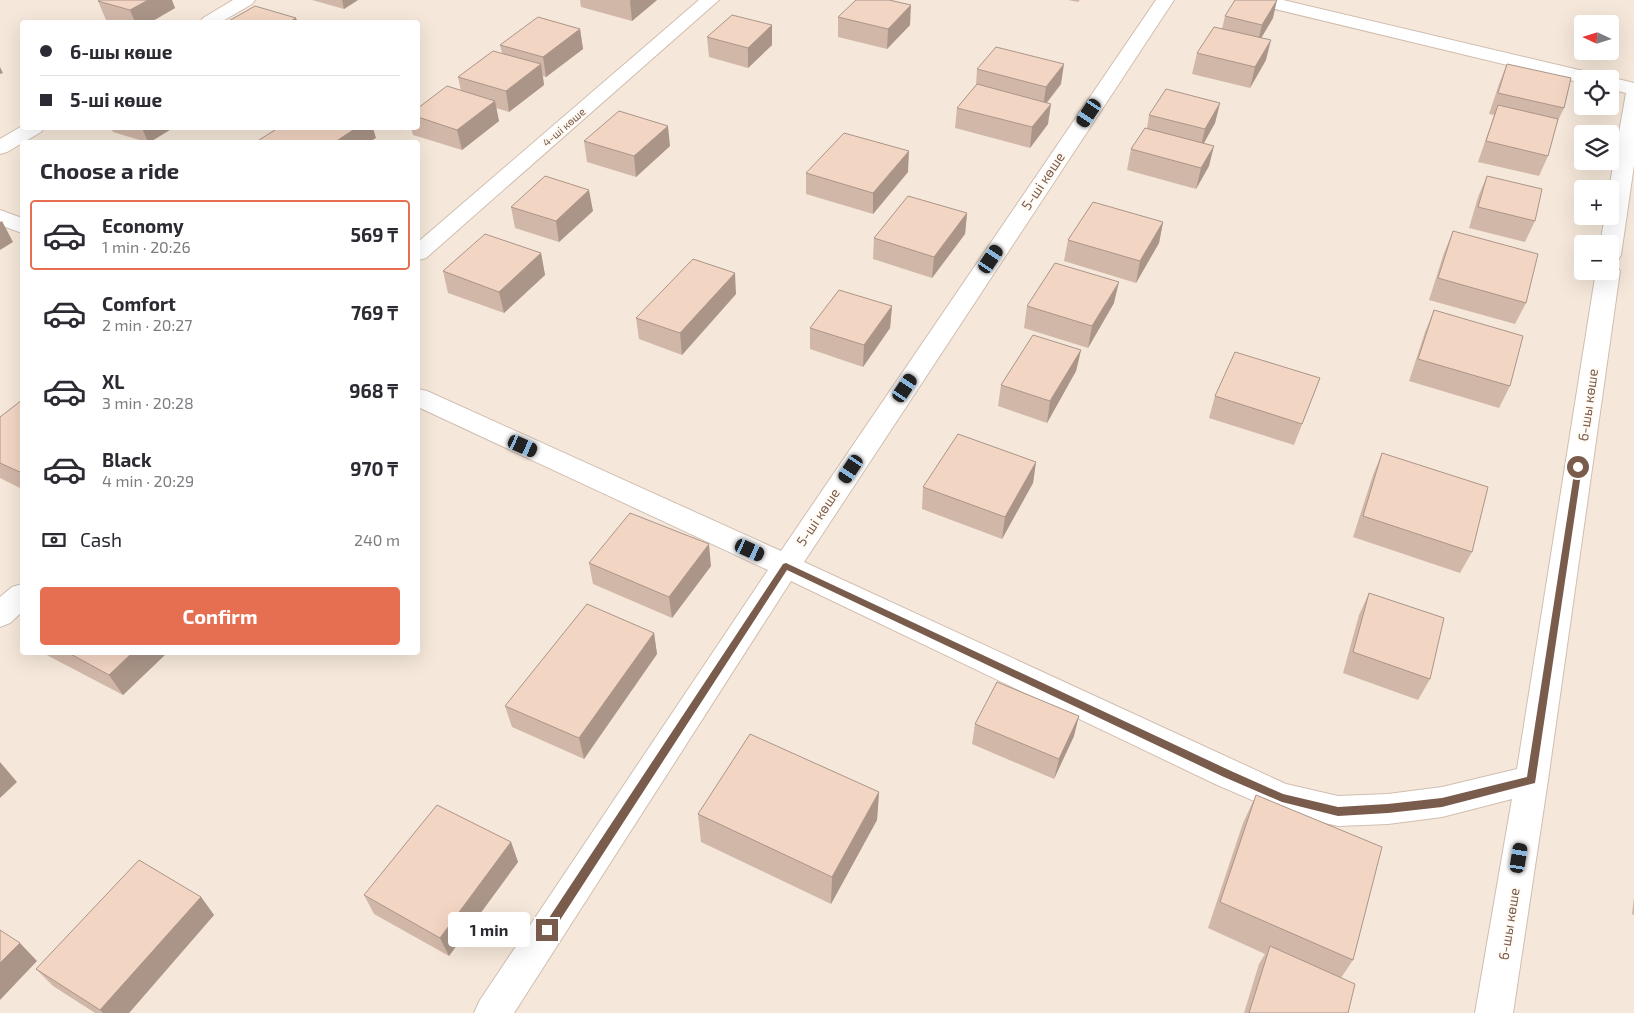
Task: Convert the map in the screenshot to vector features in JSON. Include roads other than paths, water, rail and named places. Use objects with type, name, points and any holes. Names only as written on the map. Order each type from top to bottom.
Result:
[{"type":"street","points":[[212,20],[246,0]]},
{"type":"street","name":"4-ші көше","points":[[420,251],[710,0]]},
{"type":"street","name":"5-ші көше","points":[[493,1013],[786,566],[1165,0]]},
{"type":"street","points":[[1260,0],[1574,75]]},
{"type":"street","points":[[1619,85],[1634,89]]},
{"type":"street","points":[[1613,235],[1634,94]]},
{"type":"street","points":[[0,148],[31,130]]},
{"type":"street","points":[[0,216],[20,225]]},
{"type":"street","name":"6-шы көше","points":[[1494,1013],[1532,780],[1607,280]]},
{"type":"street","points":[[420,398],[786,566],[1227,774],[1282,798],[1338,811],[1388,809],[1442,802],[1532,780]]},
{"type":"street","points":[[0,614],[20,597]]}]
